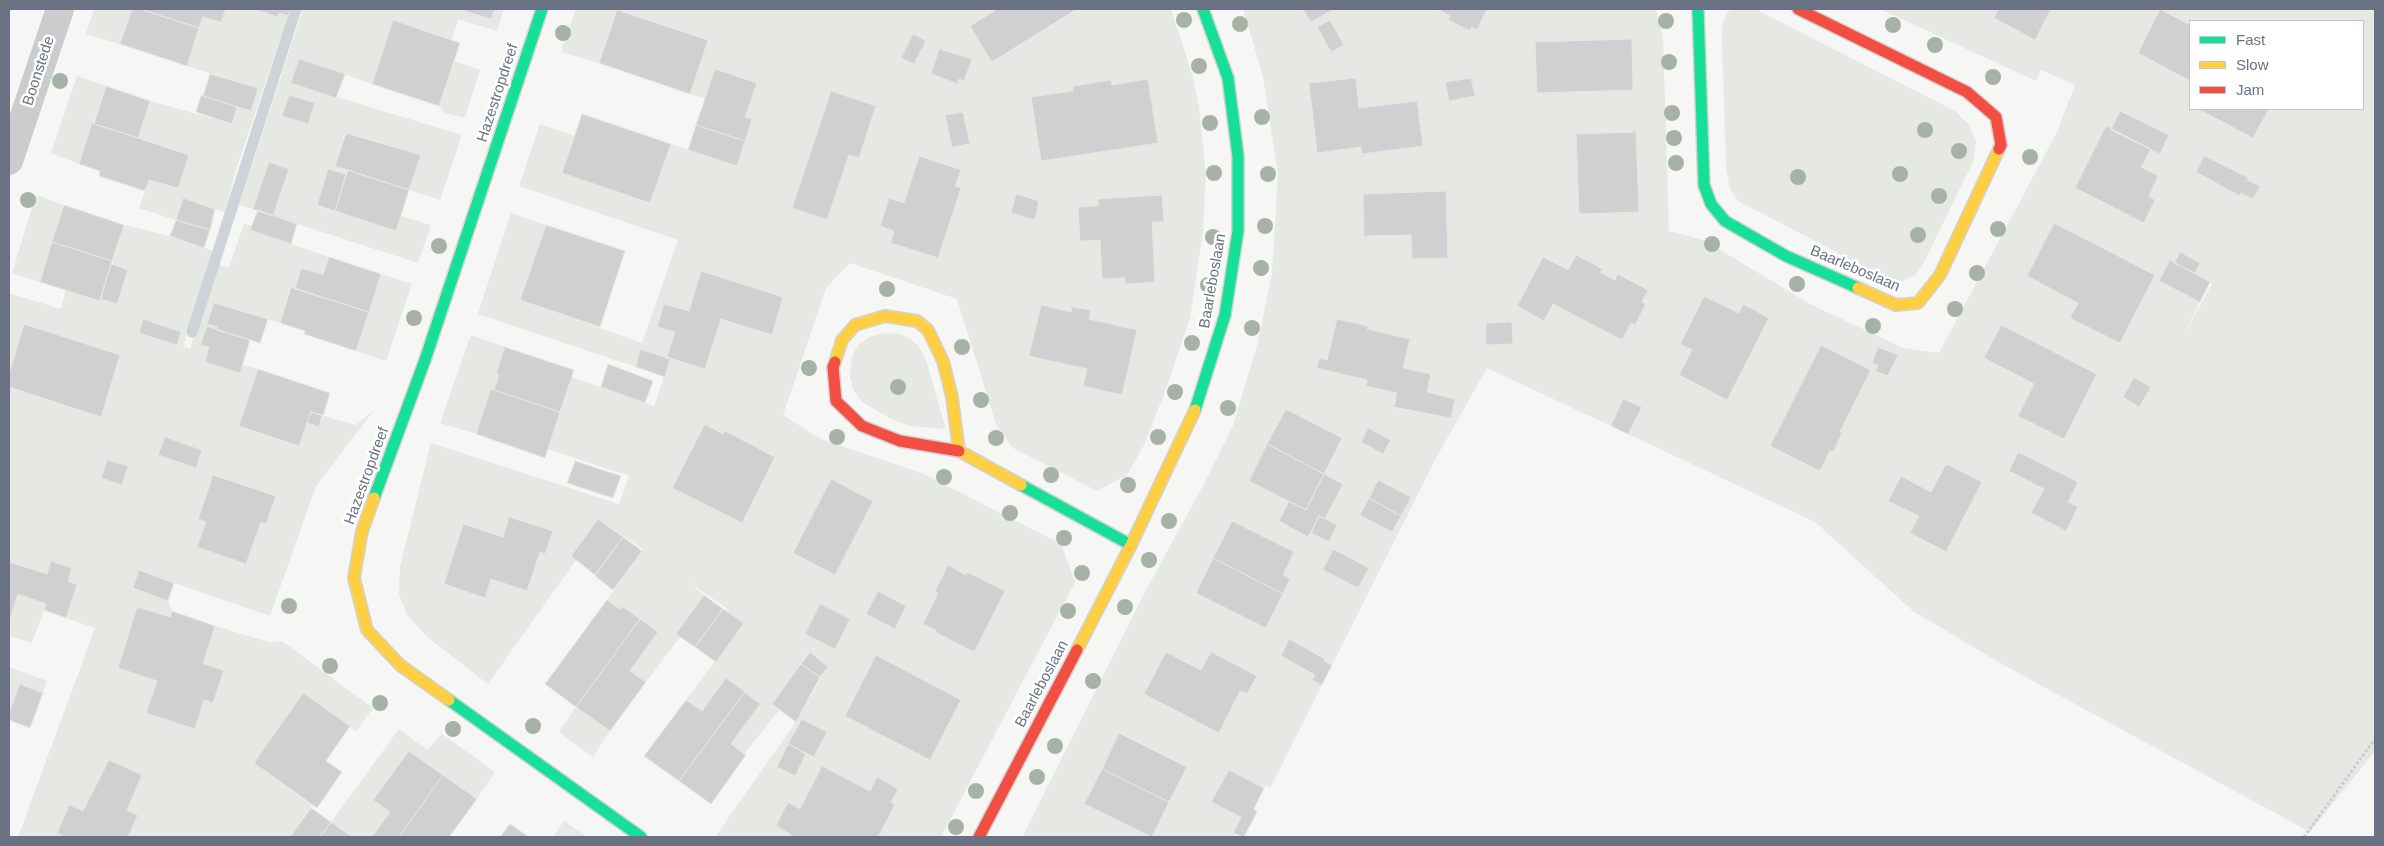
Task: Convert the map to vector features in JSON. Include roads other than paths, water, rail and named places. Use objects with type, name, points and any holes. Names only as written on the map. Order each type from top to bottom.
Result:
[{"type":"street","name":"Boonstede","points":[[9,161],[60,9]]},
{"type":"street","name":"Hazestropdreef","points":[[542,9],[425,360],[362,531],[354,578],[367,630],[400,665],[640,837]]},
{"type":"street","name":"Baarleboslaan","points":[[979,837],[1131,545],[1196,407],[1225,315],[1238,231],[1238,156],[1228,78],[1203,9]]},
{"type":"street","name":"Baarleboslaan","points":[[1698,9],[1704,185],[1711,204],[1725,221],[1786,256],[1896,305],[1918,303],[1940,275],[2001,145],[1996,117],[1967,92],[1798,9]]},
{"type":"street","points":[[959,450],[952,397],[943,361],[928,330],[917,320],[885,316],[855,325],[842,340],[833,367],[836,401],[862,426],[900,441],[959,450],[1131,545]]},
{"type":"waterway","points":[[192,332],[296,9]]}]
